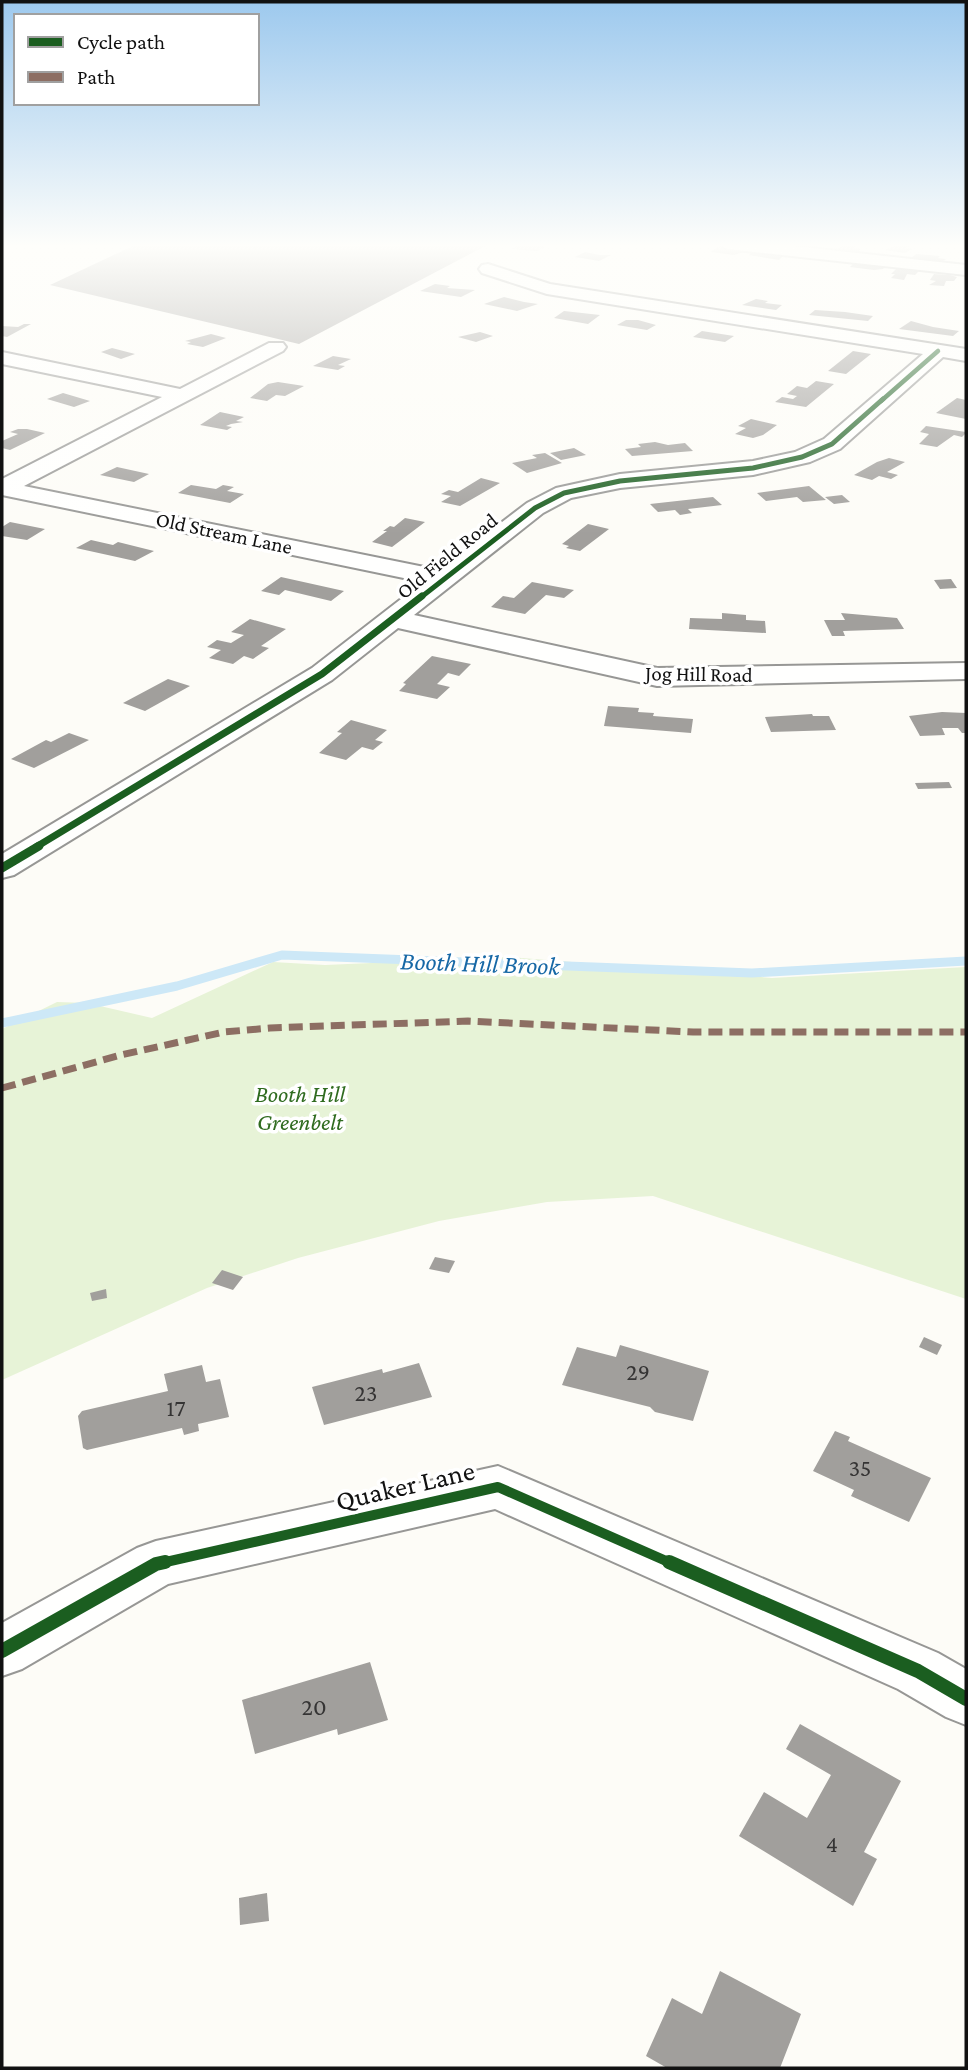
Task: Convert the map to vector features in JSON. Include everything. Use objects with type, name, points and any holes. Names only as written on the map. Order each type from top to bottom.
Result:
[{"type":"street","points":[[872,341],[966,355]]},
{"type":"street","points":[[2,488],[276,347]]},
{"type":"street","name":"Old Field Road","points":[[2,868],[322,674],[396,619],[535,508],[564,493],[620,481],[753,468],[802,457],[832,444],[938,351]]},
{"type":"street","points":[[2,358],[181,396]]},
{"type":"street","name":"Old Stream Lane","points":[[2,488],[445,579]]},
{"type":"street","name":"Jog Hill Road","points":[[396,619],[657,677],[966,671]]},
{"type":"street","name":"Quaker Lane","points":[[2,1651],[156,1564],[498,1487],[918,1671],[966,1699]]},
{"type":"green space","name":"Booth Hill Greenbelt","points":[[509,957],[772,978],[966,967],[966,1299],[653,1196],[547,1202],[439,1221],[298,1258],[207,1288],[2,1380],[2,1029],[57,1002],[87,1003],[152,1018],[273,962],[325,965]]},
{"type":"building","points":[[185,341],[219,341],[203,347],[187,344],[191,342]]},
{"type":"building","points":[[285,341],[305,341],[299,344]]},
{"type":"building","points":[[112,348],[135,354],[121,359],[101,352]]},
{"type":"building","points":[[853,351],[871,354],[846,374],[828,371]]},
{"type":"building","points":[[333,356],[351,359],[338,365],[345,366],[338,370],[313,366]]},
{"type":"building","points":[[816,381],[834,384],[806,407],[775,402],[782,397],[793,399],[797,396],[787,394],[797,386],[807,388]]},
{"type":"building","points":[[278,382],[304,386],[285,396],[276,395],[267,401],[250,398],[268,384]]},
{"type":"building","points":[[63,393],[90,401],[74,407],[47,399]]},
{"type":"building","points":[[957,398],[966,400],[966,419],[936,413]]},
{"type":"building","points":[[220,412],[244,417],[236,421],[243,422],[226,426],[232,427],[227,430],[200,425]]},
{"type":"building","points":[[751,419],[777,425],[763,435],[753,438],[735,434],[746,428],[738,426]]},
{"type":"building","points":[[926,426],[966,433],[962,437],[954,435],[937,447],[919,444],[929,434],[920,432]]},
{"type":"building","points":[[18,429],[45,433],[10,450],[2,448],[2,441],[18,434],[10,432]]},
{"type":"building","points":[[655,442],[668,445],[685,443],[693,451],[632,456],[625,449]]},
{"type":"building","points":[[574,448],[586,455],[561,460],[550,453]]},
{"type":"building","points":[[545,453],[562,463],[527,473],[512,463],[537,458],[532,455]]},
{"type":"building","points":[[889,458],[905,462],[887,472],[898,475],[891,479],[879,476],[872,480],[854,475],[877,462]]},
{"type":"building","points":[[117,467],[149,474],[134,482],[100,475]]},
{"type":"building","points":[[481,478],[500,483],[460,506],[441,502],[451,496],[441,494],[449,490],[458,492]]},
{"type":"building","points":[[191,485],[216,489],[223,485],[234,487],[227,491],[244,494],[230,503],[178,493]]},
{"type":"building","points":[[809,486],[826,500],[803,502],[797,497],[766,501],[757,493]]},
{"type":"building","points":[[842,495],[850,502],[834,504],[825,497]]},
{"type":"building","points":[[713,497],[722,505],[688,509],[692,513],[680,515],[675,510],[658,512],[650,504]]},
{"type":"building","points":[[405,518],[425,522],[392,547],[372,542],[387,531],[383,531],[390,526],[394,527]]},
{"type":"building","points":[[10,522],[45,529],[27,540],[2,536],[2,527]]},
{"type":"building","points":[[588,524],[609,529],[580,551],[566,548],[569,546],[562,544]]},
{"type":"building","points":[[91,540],[113,545],[118,542],[154,551],[135,561],[76,548]]},
{"type":"building","points":[[281,577],[344,591],[331,601],[285,590],[279,595],[261,591]]},
{"type":"building","points":[[951,579],[957,588],[940,589],[934,580]]},
{"type":"building","points":[[532,582],[574,590],[564,598],[546,595],[525,614],[491,607],[503,596],[514,598]]},
{"type":"building","points":[[722,613],[746,615],[746,620],[765,621],[766,633],[689,629],[690,618],[722,619]]},
{"type":"building","points":[[841,613],[897,618],[904,629],[843,631],[845,636],[832,636],[824,620],[845,620]]},
{"type":"building","points":[[250,619],[286,629],[261,646],[269,648],[253,659],[244,656],[233,664],[209,658],[221,650],[207,647],[217,640],[231,643],[244,635],[231,632]]},
{"type":"building","points":[[432,656],[471,664],[459,676],[448,673],[437,684],[450,687],[437,699],[399,691],[406,684],[403,683]]},
{"type":"building","points":[[168,679],[190,686],[145,711],[123,703]]},
{"type":"building","points":[[608,706],[639,708],[638,712],[654,713],[653,716],[693,719],[691,733],[604,726]]},
{"type":"building","points":[[942,712],[966,713],[966,733],[962,733],[958,728],[942,728],[945,735],[920,736],[909,716]]},
{"type":"building","points":[[812,714],[829,716],[836,730],[771,732],[765,717]]},
{"type":"building","points":[[351,720],[387,730],[375,740],[383,742],[373,750],[362,747],[346,760],[319,753],[342,733],[337,732]]},
{"type":"building","points":[[69,733],[89,740],[34,768],[11,759],[46,740],[51,742]]},
{"type":"building","points":[[949,782],[952,788],[918,789],[915,783]]},
{"type":"building","points":[[435,1257],[455,1261],[449,1273],[429,1269]]},
{"type":"building","points":[[222,1270],[243,1277],[233,1290],[212,1283]]},
{"type":"building","points":[[106,1289],[107,1298],[92,1301],[90,1293]]},
{"type":"building","points":[[924,1337],[942,1345],[937,1355],[919,1347]]},
{"type":"building","points":[[620,1345],[709,1371],[693,1421],[655,1412],[650,1407],[562,1385],[577,1347],[616,1357]]},
{"type":"building","points":[[419,1363],[432,1397],[324,1425],[312,1387],[382,1369],[383,1373]]},
{"type":"building","points":[[202,1365],[206,1382],[220,1379],[229,1417],[198,1424],[199,1431],[184,1435],[182,1428],[87,1450],[83,1448],[78,1416],[82,1411],[168,1391],[164,1374]]},
{"type":"building","points":[[835,1431],[850,1437],[848,1441],[931,1478],[909,1522],[851,1496],[854,1490],[813,1471]]},
{"type":"building","points":[[370,1662],[388,1720],[338,1735],[337,1729],[255,1754],[242,1700]]},
{"type":"building","points":[[800,1724],[901,1781],[864,1852],[877,1859],[853,1906],[739,1836],[764,1792],[807,1818],[831,1775],[786,1749]]},
{"type":"building","points":[[267,1893],[269,1921],[240,1925],[239,1898]]},
{"type":"building","points":[[720,1971],[801,2014],[780,2068],[667,2068],[646,2056],[672,1998],[702,2014]]},
{"type":"waterway","name":"Booth Hill Brook","points":[[2,1023],[177,986],[282,955],[752,973],[966,961]]},
{"type":"marked path","points":[[2,1088],[121,1055],[224,1032],[270,1028],[468,1021],[693,1032],[966,1032]]},
{"type":"cycle path","points":[[2,868],[322,674],[535,508],[564,493],[620,481],[753,468],[802,457],[832,444],[938,351]]},
{"type":"cycle path","points":[[2,1651],[156,1564],[498,1487],[918,1671],[966,1699]]}]
